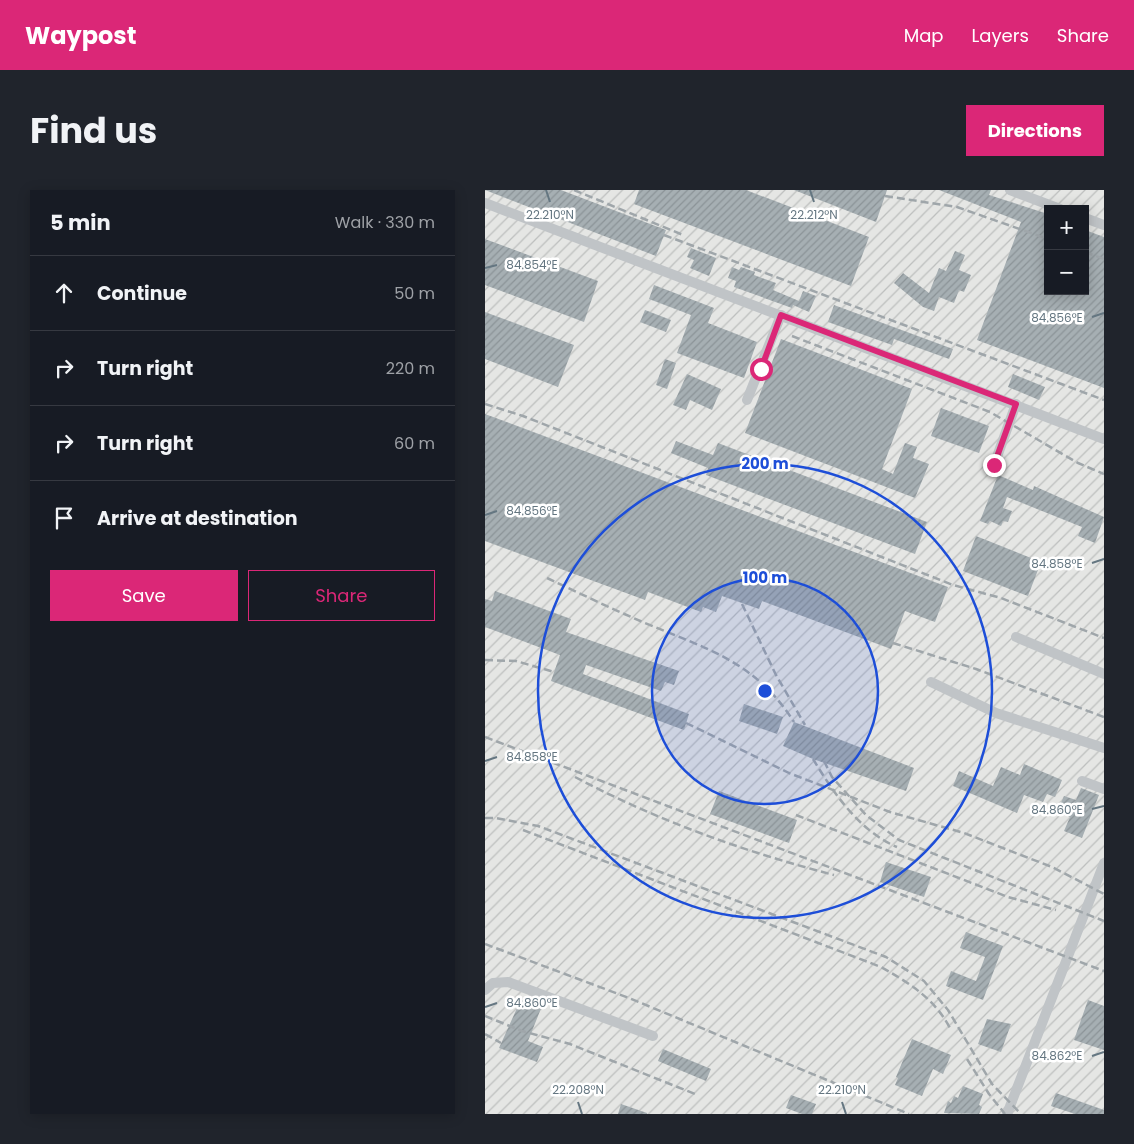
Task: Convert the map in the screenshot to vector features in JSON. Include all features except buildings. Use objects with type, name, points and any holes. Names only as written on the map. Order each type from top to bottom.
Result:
[{"type":"street","points":[[1010,190],[1049,205]]},
{"type":"street","points":[[485,203],[1104,438]]},
{"type":"street","points":[[1089,220],[1104,226]]},
{"type":"street","points":[[747,400],[781,315]]},
{"type":"street","points":[[994,465],[1016,404]]},
{"type":"street","points":[[1017,637],[1104,674]]},
{"type":"street","points":[[931,682],[996,713],[1104,748]]},
{"type":"street","points":[[1082,781],[1104,789]]},
{"type":"street","points":[[1007,1114],[1104,862]]},
{"type":"street","points":[[485,990],[493,983],[507,982],[653,1036]]},
{"type":"shaded area","points":[[485,190],[1104,190],[1104,1114],[485,1114]]},
{"type":"railway","points":[[574,190],[683,235]]},
{"type":"railway","points":[[885,196],[957,207],[1044,238]]},
{"type":"railway","points":[[664,235],[1104,400]]},
{"type":"railway","points":[[1089,253],[1104,259]]},
{"type":"railway","points":[[792,336],[990,412],[1078,463],[1104,474]]},
{"type":"railway","points":[[485,404],[523,416],[953,585],[1001,598],[1104,638]]},
{"type":"railway","points":[[547,578],[728,659],[763,684],[779,701],[794,722]]},
{"type":"railway","points":[[742,604],[776,675],[805,725]]},
{"type":"railway","points":[[893,643],[976,669],[1104,717]]},
{"type":"railway","points":[[485,660],[516,661],[554,672]]},
{"type":"railway","points":[[686,723],[789,773],[890,812],[964,833],[1052,867],[1104,894]]},
{"type":"railway","points":[[485,737],[1104,971]]},
{"type":"railway","points":[[813,759],[838,797],[859,821],[883,840],[897,847]]},
{"type":"railway","points":[[824,761],[832,777],[866,815],[899,840],[1104,921]]},
{"type":"railway","points":[[575,777],[637,807],[702,834],[767,856],[834,875]]},
{"type":"railway","points":[[796,815],[1008,897],[1056,910]]},
{"type":"railway","points":[[485,818],[496,818],[538,826],[886,957],[924,981],[948,1010],[992,1084],[1021,1114]]},
{"type":"railway","points":[[523,830],[881,967],[920,992],[944,1017],[950,1028]]},
{"type":"railway","points":[[485,944],[629,998],[909,1114]]},
{"type":"railway","points":[[485,1016],[522,1031],[570,1044],[695,1094]]},
{"type":"railway","points":[[485,1034],[501,1043]]},
{"type":"railway","points":[[967,1059],[989,1094],[1005,1114]]},
{"type":"route","points":[[761,369],[781,315],[1016,404],[994,465]]}]
